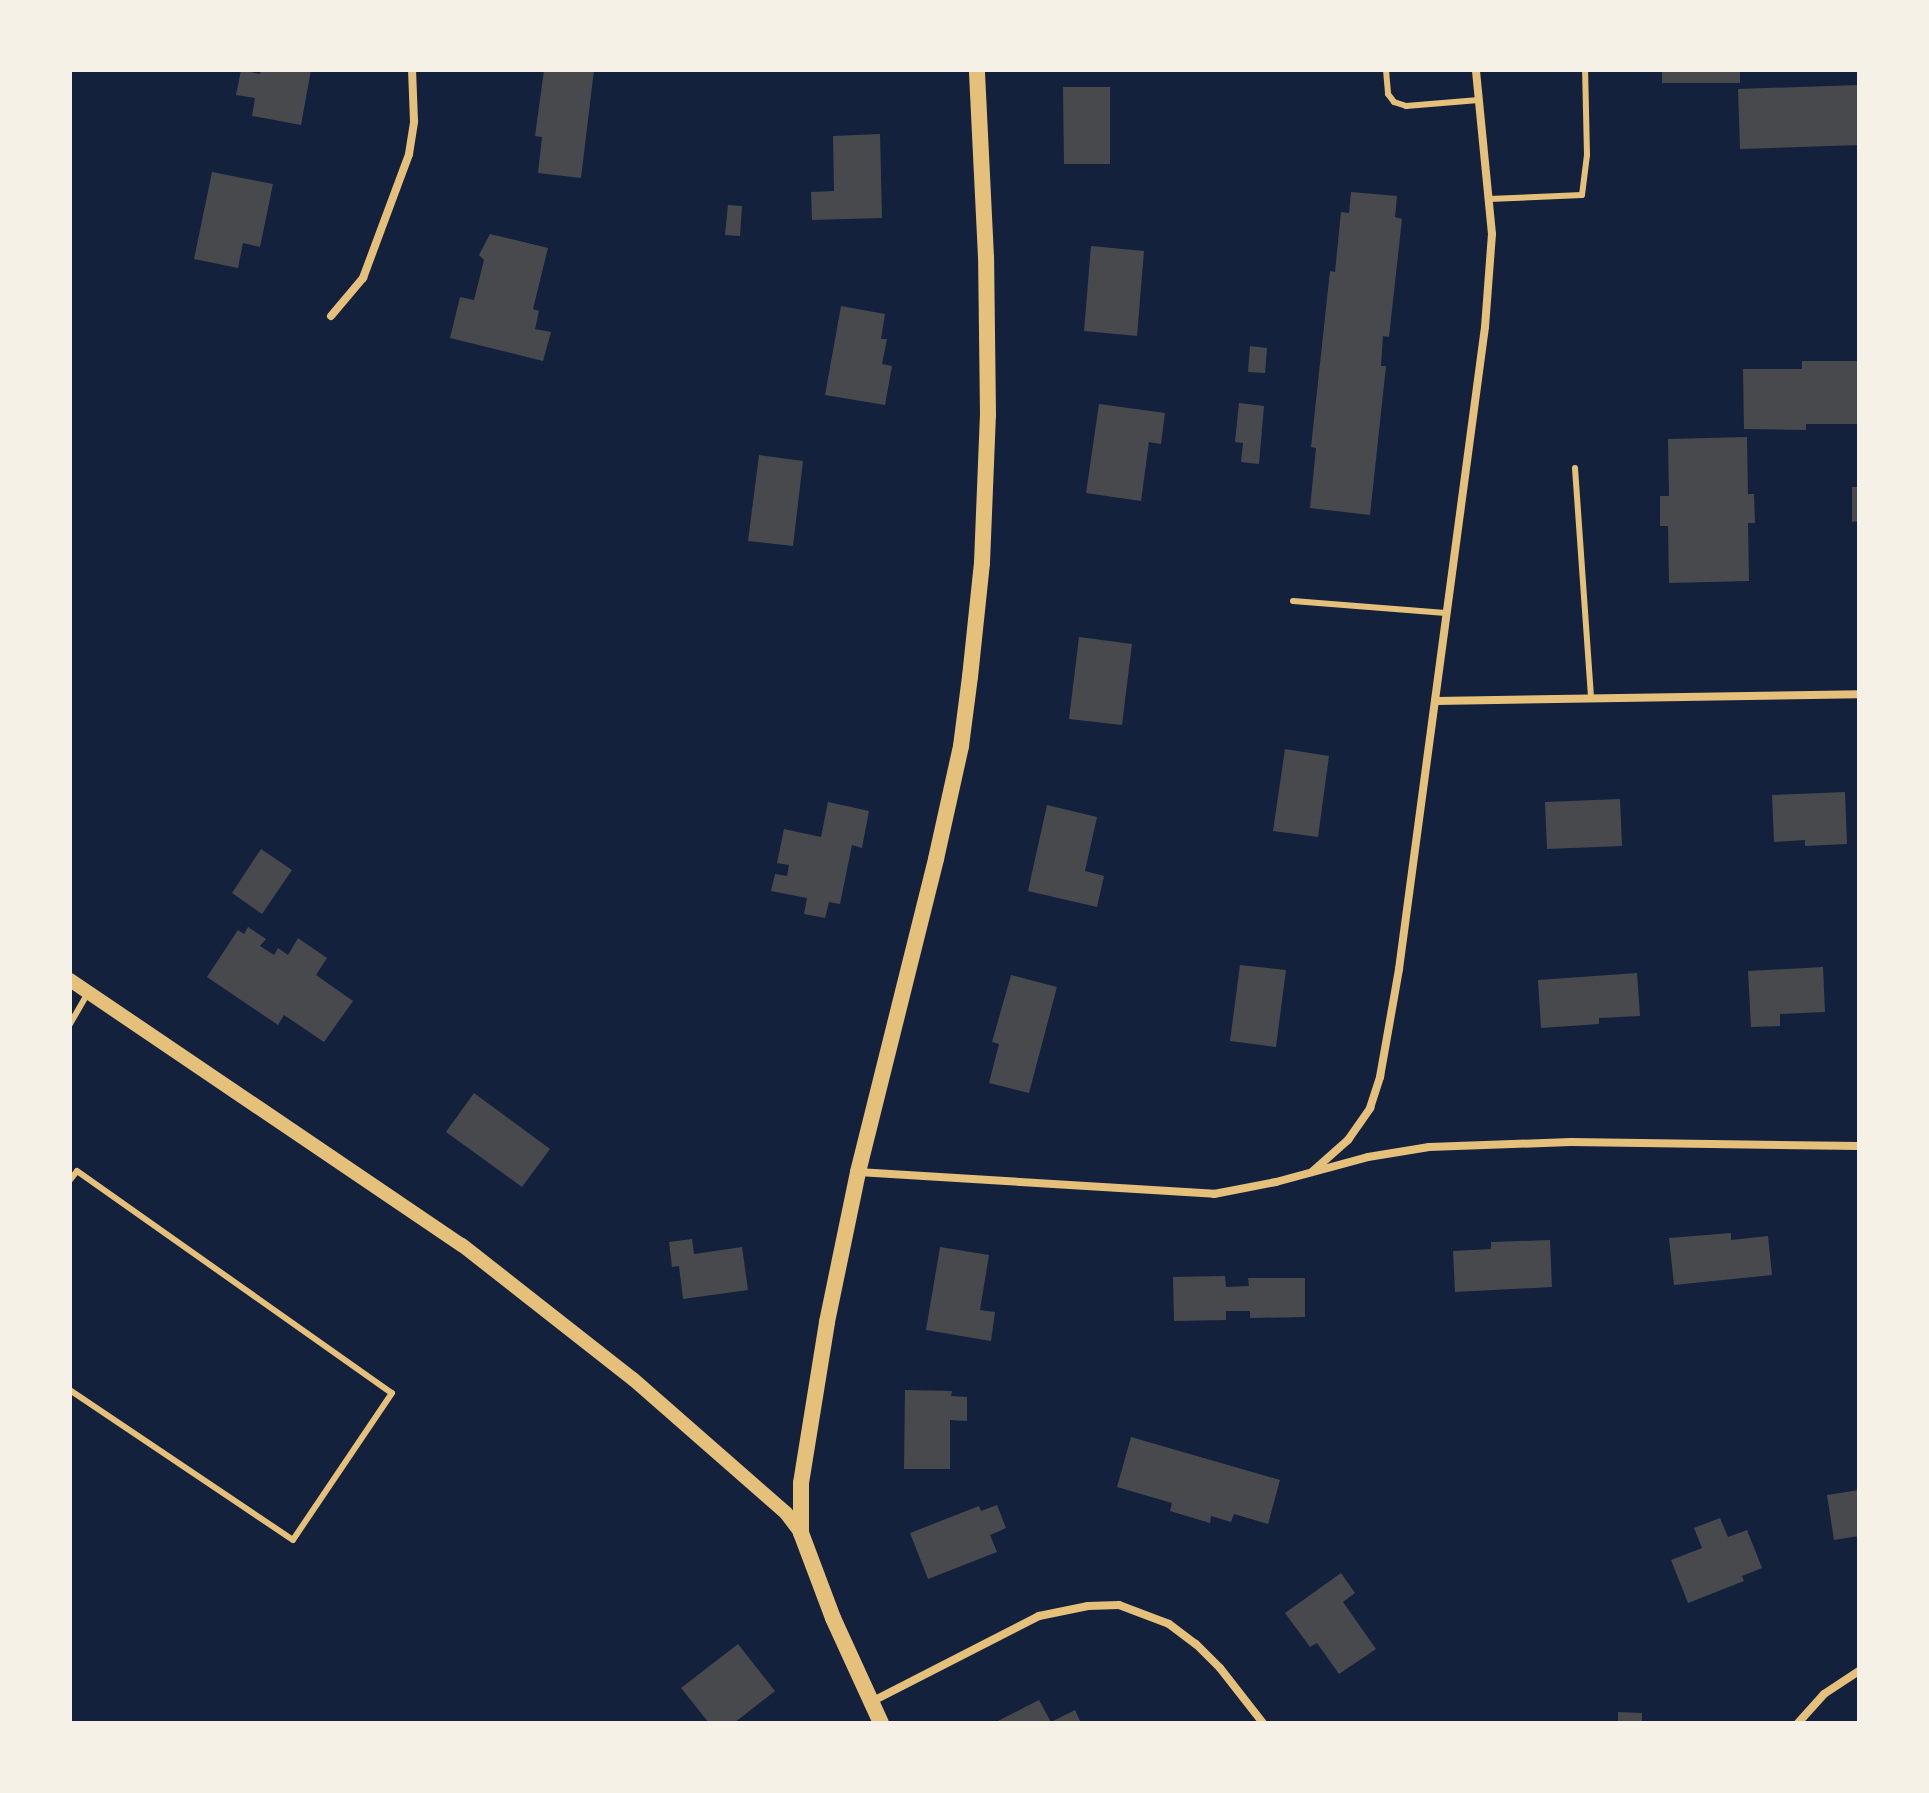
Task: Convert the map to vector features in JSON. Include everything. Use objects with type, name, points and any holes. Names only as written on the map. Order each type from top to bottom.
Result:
[{"type":"main road","points":[[881,1723],[801,1533],[801,1483],[818,1369],[858,1172],[961,746],[982,563],[988,399],[977,70]]},
{"type":"street","points":[[331,316],[363,278],[409,154],[414,121],[412,70]]},
{"type":"street","points":[[1313,1171],[1356,1129],[1370,1108],[1380,1077],[1399,969],[1485,327],[1492,234],[1476,70]]},
{"type":"street","points":[[1435,701],[1859,694]]},
{"type":"street","points":[[70,980],[499,1273],[633,1379],[786,1513],[801,1533]]},
{"type":"street","points":[[858,1172],[1214,1194],[1429,1147],[1571,1142],[1859,1146]]},
{"type":"street","points":[[870,1702],[1039,1616],[1068,1609],[1119,1605],[1169,1624],[1196,1644],[1220,1668],[1263,1723]]},
{"type":"street","points":[[1798,1723],[1824,1694],[1859,1671]]},
{"type":"lane","points":[[1386,70],[1388,94],[1394,102],[1406,106],[1479,100]]},
{"type":"lane","points":[[1489,199],[1582,195],[1587,155],[1585,70]]},
{"type":"lane","points":[[1575,468],[1591,698]]},
{"type":"lane","points":[[1293,601],[1446,613]]},
{"type":"lane","points":[[70,1024],[88,993]]},
{"type":"lane","points":[[70,1180],[77,1171],[392,1393],[293,1540],[70,1390]]},
{"type":"building","points":[[241,70],[260,74],[261,70],[311,70],[301,125],[252,116],[255,98],[236,95]]},
{"type":"building","points":[[544,70],[594,70],[581,178],[538,173],[542,137],[535,136]]},
{"type":"building","points":[[1662,70],[1740,70],[1740,83],[1662,83]]},
{"type":"building","points":[[1859,85],[1859,145],[1740,149],[1738,89]]},
{"type":"building","points":[[1063,87],[1110,87],[1110,164],[1064,164]]},
{"type":"building","points":[[880,134],[882,218],[812,220],[811,192],[834,191],[833,136]]},
{"type":"building","points":[[212,172],[273,184],[260,247],[243,243],[238,268],[194,259]]},
{"type":"building","points":[[1351,192],[1397,196],[1395,217],[1402,219],[1389,337],[1383,336],[1381,366],[1386,366],[1370,515],[1310,508],[1316,448],[1311,447],[1330,271],[1335,272],[1341,212],[1349,213]]},
{"type":"building","points":[[728,205],[742,206],[740,236],[725,235]]},
{"type":"building","points":[[490,234],[548,248],[533,309],[539,311],[535,329],[551,332],[543,361],[450,338],[460,297],[474,300],[484,260],[479,255]]},
{"type":"building","points":[[1091,246],[1144,251],[1137,336],[1084,331]]},
{"type":"building","points":[[841,306],[885,314],[881,339],[887,339],[882,364],[892,366],[885,405],[825,395]]},
{"type":"building","points":[[1250,346],[1267,348],[1265,373],[1248,372]]},
{"type":"building","points":[[1802,361],[1859,361],[1859,424],[1806,424],[1806,430],[1744,429],[1743,369],[1802,369]]},
{"type":"building","points":[[1239,403],[1264,406],[1259,464],[1241,462],[1243,443],[1235,442]]},
{"type":"building","points":[[1099,404],[1165,413],[1161,444],[1149,442],[1141,501],[1086,493]]},
{"type":"building","points":[[1747,437],[1748,494],[1754,494],[1755,523],[1748,523],[1749,581],[1669,583],[1668,526],[1660,526],[1660,496],[1669,496],[1668,439]]},
{"type":"building","points":[[759,455],[803,461],[793,546],[748,541]]},
{"type":"building","points":[[1852,487],[1859,487],[1859,521],[1852,522]]},
{"type":"building","points":[[1079,637],[1132,644],[1122,725],[1069,719]]},
{"type":"building","points":[[1285,749],[1329,756],[1318,837],[1273,831]]},
{"type":"building","points":[[1845,792],[1847,844],[1805,846],[1805,840],[1774,842],[1772,795]]},
{"type":"building","points":[[1620,799],[1622,846],[1547,849],[1545,802]]},
{"type":"building","points":[[828,802],[869,811],[862,848],[852,845],[840,904],[829,902],[825,918],[804,914],[807,898],[771,891],[775,874],[787,876],[789,865],[777,863],[784,829],[821,837]]},
{"type":"building","points":[[1047,805],[1097,817],[1085,871],[1104,876],[1097,907],[1028,891]]},
{"type":"building","points":[[261,849],[292,870],[262,914],[232,893]]},
{"type":"building","points":[[248,927],[266,939],[260,946],[274,955],[278,948],[288,955],[298,938],[327,958],[316,975],[353,1001],[324,1042],[284,1015],[278,1025],[207,977],[238,930],[244,934]]},
{"type":"building","points":[[1240,965],[1286,970],[1276,1047],[1230,1041]]},
{"type":"building","points":[[1823,967],[1825,1012],[1780,1014],[1780,1026],[1751,1027],[1748,971]]},
{"type":"building","points":[[1637,973],[1640,1016],[1599,1018],[1599,1024],[1541,1028],[1538,980]]},
{"type":"building","points":[[1011,975],[1057,987],[1029,1093],[989,1083],[999,1044],[992,1042]]},
{"type":"building","points":[[474,1093],[550,1149],[522,1187],[446,1132]]},
{"type":"building","points":[[1731,1233],[1731,1240],[1768,1236],[1772,1275],[1674,1285],[1669,1238]]},
{"type":"building","points":[[692,1239],[694,1254],[742,1247],[748,1290],[683,1299],[679,1266],[672,1267],[669,1242]]},
{"type":"building","points":[[1550,1240],[1552,1287],[1455,1292],[1453,1251],[1491,1249],[1491,1242]]},
{"type":"building","points":[[940,1247],[989,1255],[980,1310],[995,1312],[991,1341],[926,1330]]},
{"type":"building","points":[[1225,1276],[1226,1287],[1249,1286],[1248,1278],[1305,1278],[1305,1317],[1250,1318],[1250,1311],[1226,1311],[1226,1320],[1174,1321],[1173,1277]]},
{"type":"building","points":[[905,1390],[952,1391],[951,1396],[967,1397],[967,1421],[950,1420],[950,1469],[904,1469]]},
{"type":"building","points":[[1131,1437],[1280,1480],[1268,1524],[1234,1514],[1231,1522],[1211,1516],[1210,1523],[1170,1511],[1172,1503],[1117,1487]]},
{"type":"building","points":[[1859,1490],[1859,1536],[1834,1540],[1827,1495]]},
{"type":"building","points":[[997,1505],[1006,1528],[990,1535],[997,1552],[928,1579],[910,1533],[979,1506],[981,1511]]},
{"type":"building","points":[[1720,1518],[1728,1537],[1747,1530],[1762,1568],[1742,1576],[1744,1581],[1688,1603],[1671,1560],[1702,1548],[1694,1528]]},
{"type":"building","points":[[1341,1573],[1355,1593],[1343,1602],[1376,1649],[1339,1674],[1317,1643],[1310,1647],[1285,1613]]},
{"type":"building","points":[[738,1644],[775,1691],[734,1723],[709,1723],[681,1688]]},
{"type":"building","points":[[1039,1700],[1051,1722],[1075,1710],[1081,1723],[994,1723]]},
{"type":"building","points":[[1618,1712],[1642,1713],[1642,1723],[1618,1723]]}]
